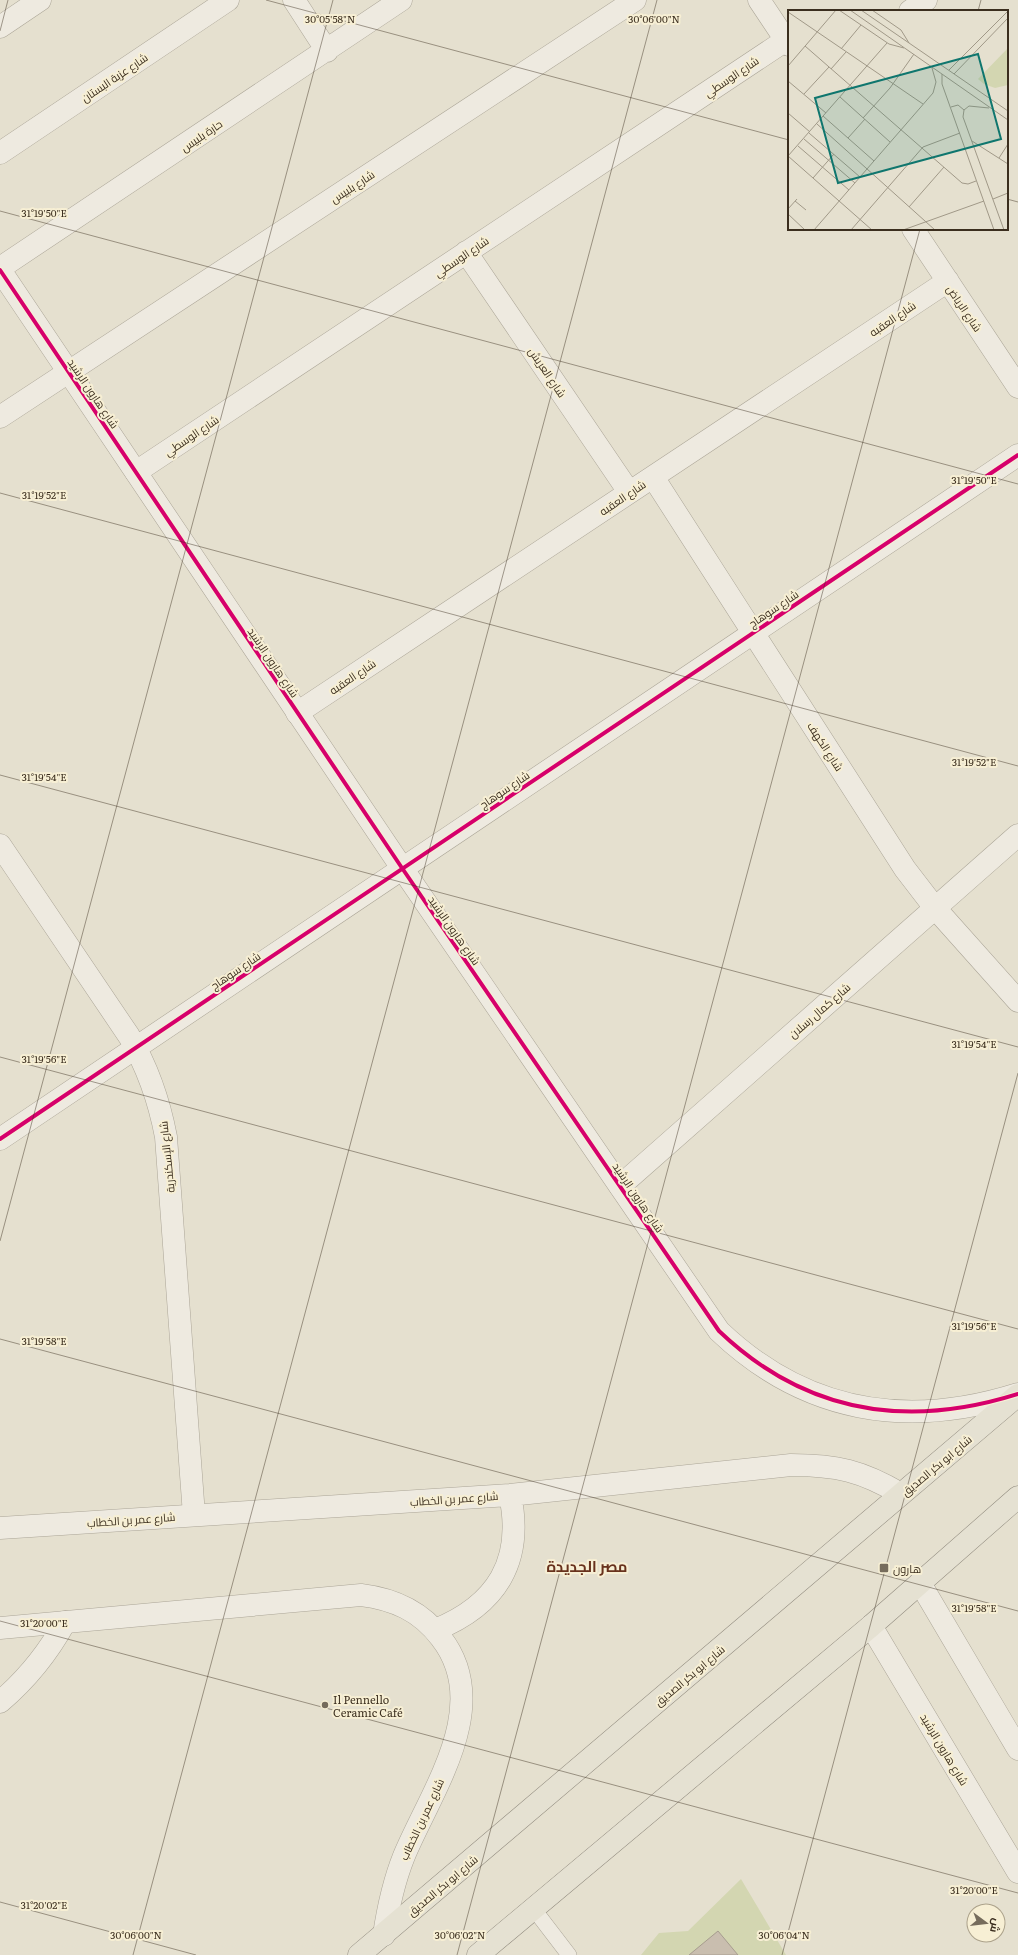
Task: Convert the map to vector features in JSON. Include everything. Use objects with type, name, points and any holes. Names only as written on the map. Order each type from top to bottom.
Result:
[{"type":"main road","name":"شارع ابو بكر الصديق","points":[[359,1955],[1018,1395]]},
{"type":"main road","points":[[478,1955],[871,1626],[1018,1497]]},
{"type":"street","points":[[0,27],[40,0]]},
{"type":"street","name":"شارع عزبة البستان","points":[[0,153],[228,0]]},
{"type":"street","points":[[294,0],[327,51]]},
{"type":"street","name":"حارة بلبيس","points":[[0,269],[401,0]]},
{"type":"street","name":"شارع بلبيس","points":[[0,416],[69,373],[635,0]]},
{"type":"street","points":[[759,0],[787,42]]},
{"type":"street","points":[[911,10],[926,0]]},
{"type":"street","name":"شارع الوسطي","points":[[136,472],[466,252],[787,42]]},
{"type":"street","name":"شارع الرياض","points":[[914,230],[1018,387]]},
{"type":"street","name":"شارع العريش","points":[[466,252],[630,492]]},
{"type":"street","name":"شارع هارون الرشيد","points":[[0,269],[402,868],[720,1330],[739,1349],[784,1380],[808,1391],[834,1400],[869,1408],[900,1412],[941,1411],[968,1407],[1018,1395]]},
{"type":"street","name":"شارع العقبه","points":[[297,713],[948,281]]},
{"type":"street","name":"شارع سوهاج","points":[[0,1139],[1018,455]]},
{"type":"street","name":"شارع الكهف","points":[[653,477],[895,855],[935,908],[1018,1002]]},
{"type":"street","name":"شارع كمال رسلان","points":[[620,1186],[1018,835]]},
{"type":"street","name":"شارع الإسكندرية","points":[[0,845],[136,1047],[155,1090],[166,1137],[194,1515]]},
{"type":"street","name":"شارع عمر بن الخطاب","points":[[0,1528],[510,1495],[791,1465],[820,1465],[849,1470],[876,1480],[901,1494]]},
{"type":"street","points":[[435,1630],[456,1621],[476,1609],[492,1593],[504,1573],[512,1551],[514,1532],[514,1513],[510,1495]]},
{"type":"street","points":[[920,1583],[1018,1749]]},
{"type":"street","name":"شارع عمر بن الخطاب","points":[[0,1628],[361,1595],[377,1597],[409,1609],[435,1630],[451,1654],[459,1675],[462,1697],[459,1725],[435,1792],[399,1870],[389,1902],[384,1935]]},
{"type":"street","points":[[0,1702],[35,1668],[51,1646],[65,1622]]},
{"type":"street","name":"شارع هارون الرشيد","points":[[871,1626],[1018,1872]]},
{"type":"lane","points":[[533,1908],[569,1955]]},
{"type":"green space","points":[[741,1879],[786,1955],[641,1955],[659,1933],[688,1931]]},
{"type":"building","points":[[718,1931],[738,1955],[689,1955]]},
{"type":"cycle path","points":[[0,270],[402,868],[719,1331],[752,1359],[786,1380],[822,1396],[859,1406],[897,1411],[937,1410],[977,1405],[1018,1394]]},
{"type":"cycle path","points":[[0,1139],[1018,455]]},
{"type":"place","name":"هارون","points":[[884,1568]]},
{"type":"place","name":"Il Pennello Ceramic Café","points":[[325,1705]]},
{"type":"district","name":"مصر الجديدة","points":[[587,1565]]}]
